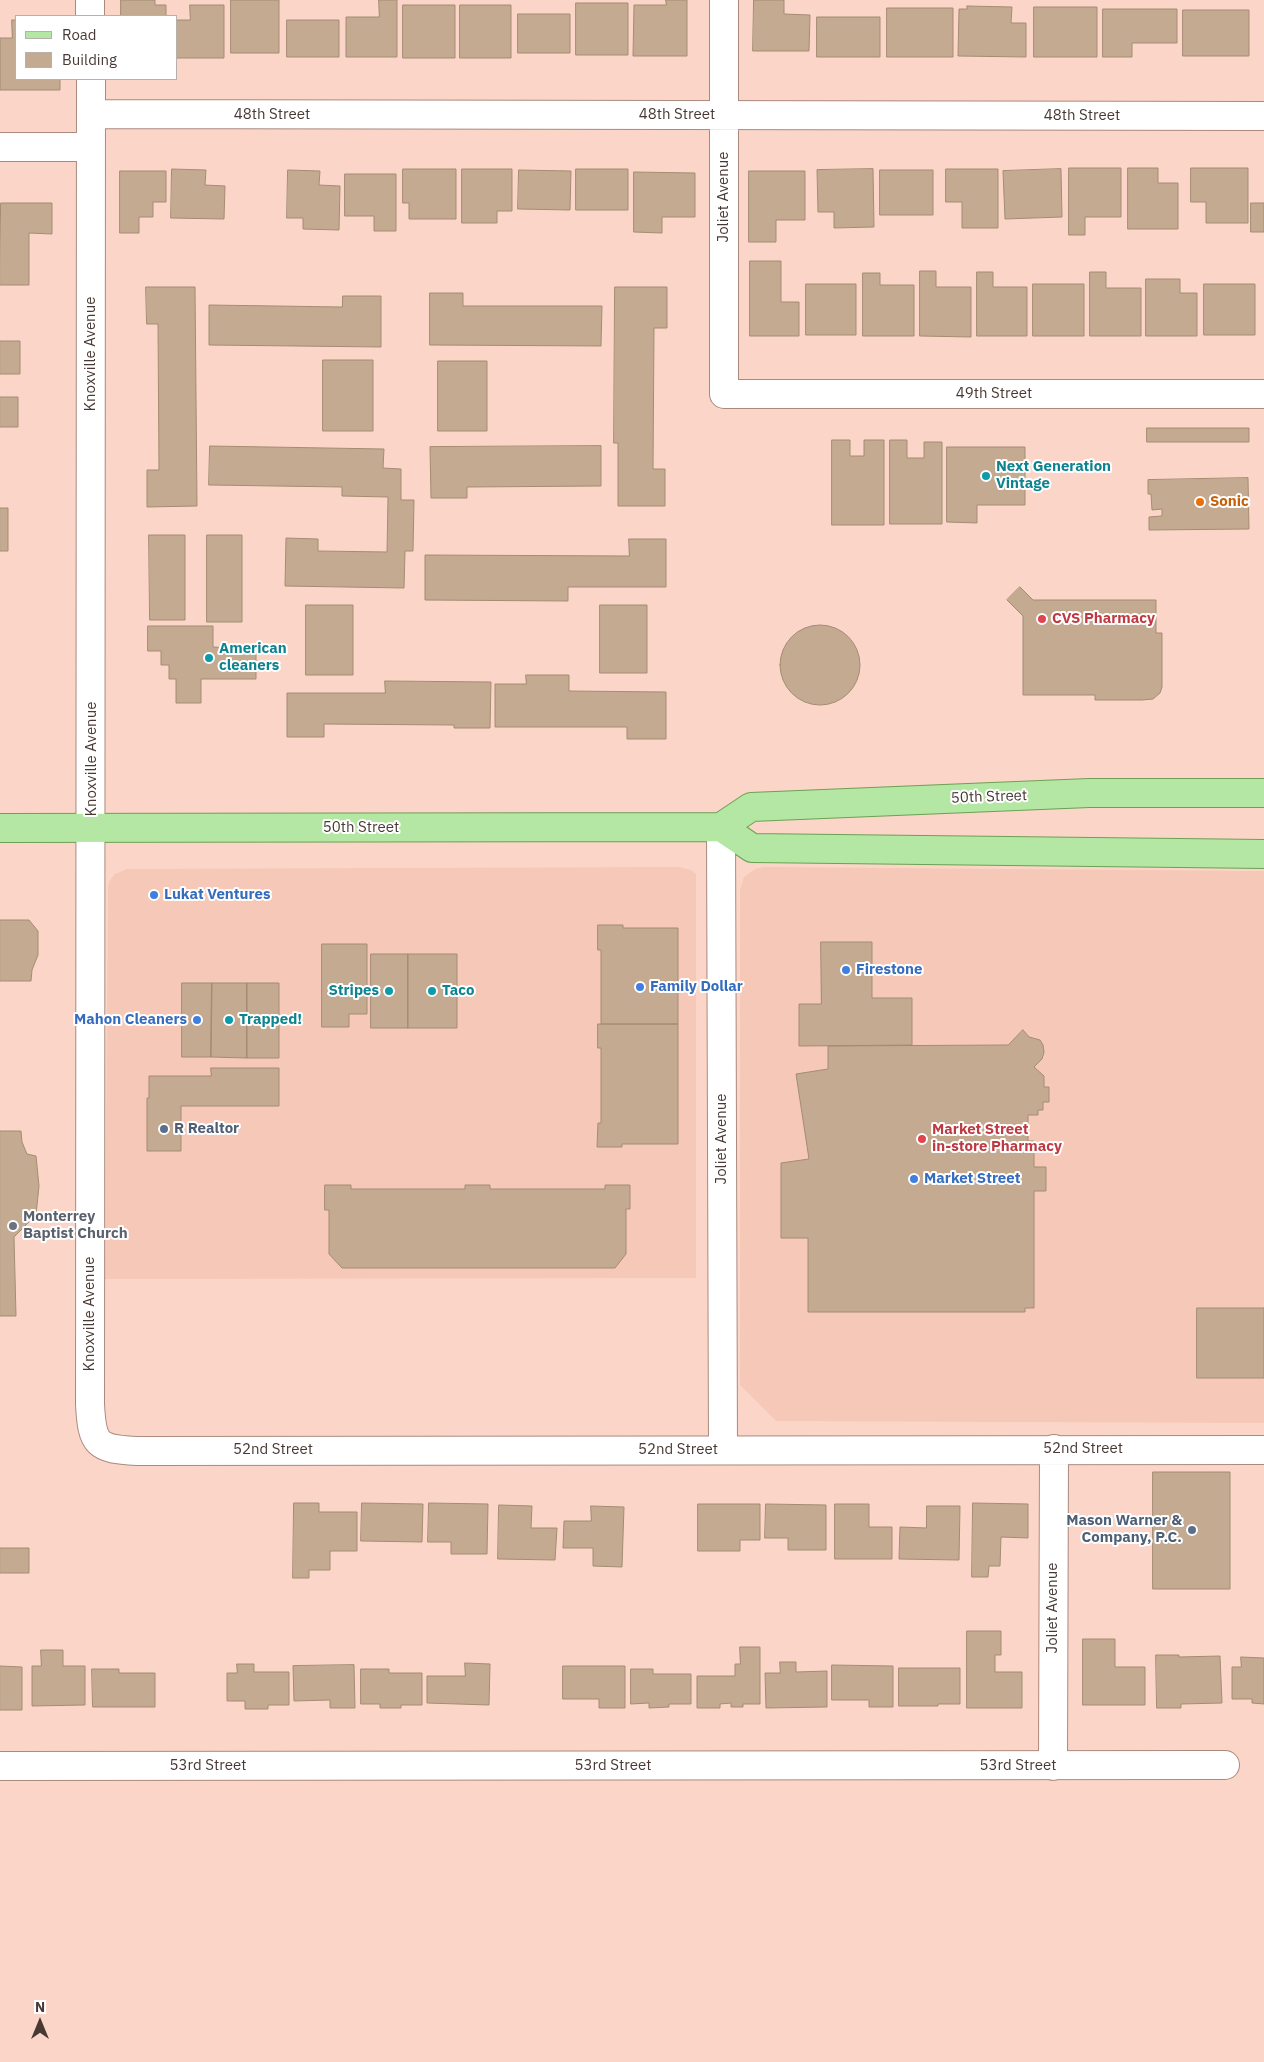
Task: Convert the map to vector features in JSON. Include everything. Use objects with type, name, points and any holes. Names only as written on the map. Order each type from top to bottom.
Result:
[{"type":"main road","name":"50th Street","points":[[0,828],[722,827],[751,807],[1089,793],[1264,793]]},
{"type":"main road","points":[[722,827],[752,848],[1264,854]]},
{"type":"street","points":[[90,0],[90,15]]},
{"type":"street","name":"Joliet Avenue","points":[[724,0],[724,394]]},
{"type":"street","name":"Knoxville Avenue","points":[[90,80],[92,828],[90,1404],[91,1430],[95,1438]]},
{"type":"street","name":"48th Street","points":[[91,114],[1264,116]]},
{"type":"street","points":[[0,147],[91,147]]},
{"type":"street","name":"49th Street","points":[[724,394],[1264,394]]},
{"type":"street","name":"Joliet Avenue","points":[[722,827],[723,1450]]},
{"type":"street","name":"52nd Street","points":[[95,1438],[103,1446],[112,1450],[137,1451],[1264,1450]]},
{"type":"street","name":"Joliet Avenue","points":[[1053,1766],[1054,1449]]},
{"type":"street","name":"53rd Street","points":[[0,1766],[1226,1765]]},
{"type":"shaded area","points":[[679,867],[691,870],[696,874],[696,1278],[105,1279],[108,886],[115,874],[127,869]]},
{"type":"shaded area","points":[[764,867],[1264,871],[1264,1423],[776,1421],[740,1385],[740,890],[744,877],[755,869]]},
{"type":"building","points":[[121,0],[155,0],[155,5],[166,5],[166,15],[121,15]]},
{"type":"building","points":[[231,0],[279,0],[279,53],[231,53]]},
{"type":"building","points":[[379,0],[397,0],[397,57],[346,57],[346,17],[379,17]]},
{"type":"building","points":[[666,0],[687,0],[687,56],[633,56],[634,5],[666,5]]},
{"type":"building","points":[[754,0],[784,0],[784,14],[810,15],[809,51],[753,51]]},
{"type":"building","points":[[576,3],[628,3],[628,55],[576,55]]},
{"type":"building","points":[[190,5],[224,5],[224,58],[178,58],[178,20],[190,20]]},
{"type":"building","points":[[403,5],[455,5],[455,58],[403,58]]},
{"type":"building","points":[[460,5],[511,5],[511,58],[460,58]]},
{"type":"building","points":[[967,6],[1012,7],[1011,23],[1026,23],[1026,57],[958,56],[959,9],[967,9]]},
{"type":"building","points":[[1034,7],[1097,7],[1097,57],[1034,57]]},
{"type":"building","points":[[887,8],[953,8],[953,57],[887,57]]},
{"type":"building","points":[[1103,9],[1177,9],[1177,43],[1132,43],[1132,57],[1103,57]]},
{"type":"building","points":[[1183,10],[1249,10],[1249,56],[1183,56]]},
{"type":"building","points":[[518,14],[570,14],[570,53],[518,53]]},
{"type":"building","points":[[817,17],[880,17],[880,57],[817,57]]},
{"type":"building","points":[[12,20],[15,20],[15,80],[60,80],[60,90],[0,90],[0,38],[12,38]]},
{"type":"building","points":[[287,20],[339,20],[339,57],[287,57]]},
{"type":"building","points":[[1069,168],[1121,168],[1121,217],[1085,217],[1085,235],[1069,235]]},
{"type":"building","points":[[1128,168],[1158,168],[1158,183],[1178,183],[1178,229],[1128,229]]},
{"type":"building","points":[[1191,168],[1248,168],[1248,223],[1206,223],[1206,202],[1191,202]]},
{"type":"building","points":[[172,169],[206,170],[205,185],[225,186],[224,219],[171,218]]},
{"type":"building","points":[[403,169],[456,169],[456,219],[409,219],[409,203],[403,203]]},
{"type":"building","points":[[462,169],[512,169],[512,211],[497,211],[497,223],[462,223]]},
{"type":"building","points":[[576,169],[628,169],[628,210],[576,210]]},
{"type":"building","points":[[873,169],[874,227],[834,228],[834,212],[818,212],[817,170]]},
{"type":"building","points":[[946,169],[998,169],[998,228],[962,228],[962,202],[946,202]]},
{"type":"building","points":[[1061,169],[1062,217],[1005,219],[1003,171]]},
{"type":"building","points":[[288,170],[320,171],[319,185],[340,186],[339,230],[303,229],[303,218],[287,218]]},
{"type":"building","points":[[519,170],[571,171],[570,210],[518,209]]},
{"type":"building","points":[[880,170],[933,170],[933,215],[880,215]]},
{"type":"building","points":[[120,171],[166,171],[166,202],[153,202],[153,217],[139,217],[139,233],[120,233]]},
{"type":"building","points":[[749,171],[805,171],[805,220],[776,220],[776,242],[749,242]]},
{"type":"building","points":[[634,172],[695,173],[695,217],[662,217],[662,233],[634,232]]},
{"type":"building","points":[[345,174],[396,174],[396,231],[374,231],[374,216],[345,216]]},
{"type":"building","points":[[1,203],[52,203],[52,234],[29,233],[29,285],[0,285]]},
{"type":"building","points":[[1251,203],[1264,203],[1264,232],[1251,232]]},
{"type":"building","points":[[750,261],[781,261],[781,302],[799,302],[799,336],[750,336]]},
{"type":"building","points":[[920,271],[936,271],[936,287],[971,287],[971,337],[920,336]]},
{"type":"building","points":[[977,272],[993,272],[993,287],[1027,287],[1027,336],[977,336]]},
{"type":"building","points":[[1090,272],[1106,272],[1106,288],[1141,288],[1141,336],[1090,336]]},
{"type":"building","points":[[863,273],[880,273],[880,285],[914,285],[914,336],[863,336]]},
{"type":"building","points":[[1146,279],[1180,279],[1180,293],[1197,293],[1197,336],[1146,336]]},
{"type":"building","points":[[806,284],[856,284],[856,335],[806,335]]},
{"type":"building","points":[[1033,284],[1084,284],[1084,336],[1033,336]]},
{"type":"building","points":[[1204,284],[1255,284],[1255,335],[1204,335]]},
{"type":"building","points":[[146,287],[195,287],[197,506],[147,507],[147,470],[159,470],[158,324],[147,324]]},
{"type":"building","points":[[615,287],[667,287],[667,328],[654,328],[653,469],[665,469],[665,506],[618,506],[618,443],[614,443]]},
{"type":"building","points":[[430,293],[463,293],[463,306],[602,306],[601,346],[430,345]]},
{"type":"building","points":[[343,296],[381,296],[381,347],[209,345],[209,305],[342,307]]},
{"type":"building","points":[[0,341],[20,341],[20,374],[0,374]]},
{"type":"building","points":[[323,360],[373,360],[373,431],[323,431]]},
{"type":"building","points":[[438,361],[487,361],[487,431],[438,431]]},
{"type":"building","points":[[0,397],[18,397],[18,427],[0,427]]},
{"type":"building","points":[[1147,428],[1249,428],[1249,442],[1147,442]]},
{"type":"building","points":[[832,440],[850,440],[850,456],[864,456],[864,440],[884,440],[884,525],[832,525]]},
{"type":"building","points":[[890,440],[907,440],[907,458],[924,458],[924,442],[942,442],[942,524],[890,524]]},
{"type":"building","points":[[210,446],[384,449],[383,468],[401,469],[401,500],[414,500],[413,551],[405,551],[404,588],[285,586],[286,538],[318,539],[318,551],[387,552],[388,497],[342,496],[342,487],[209,485]]},
{"type":"building","points":[[601,446],[601,486],[467,487],[467,498],[431,498],[430,447]]},
{"type":"building","name":"Next Generation Vintage","points":[[947,447],[1025,447],[1025,505],[977,505],[977,523],[947,522]]},
{"type":"building","name":"Sonic","points":[[1248,478],[1249,529],[1149,530],[1149,517],[1162,516],[1162,509],[1152,510],[1151,494],[1148,494],[1148,480]]},
{"type":"building","points":[[0,508],[8,508],[8,551],[0,551]]},
{"type":"building","points":[[149,535],[185,535],[185,620],[150,620]]},
{"type":"building","points":[[207,535],[242,535],[242,622],[207,622]]},
{"type":"building","points":[[629,539],[666,539],[666,587],[568,587],[568,601],[425,600],[425,555],[629,556]]},
{"type":"building","name":"CVS Pharmacy","points":[[1020,587],[1033,600],[1156,600],[1156,633],[1162,633],[1162,687],[1160,693],[1153,699],[1142,700],[1095,700],[1095,695],[1023,695],[1023,616],[1007,600]]},
{"type":"building","points":[[306,605],[353,605],[353,675],[306,675]]},
{"type":"building","points":[[600,605],[647,605],[647,673],[600,673]]},
{"type":"building","points":[[820,625],[835,628],[848,637],[857,650],[860,665],[857,680],[848,693],[835,702],[820,705],[805,702],[792,693],[783,680],[780,665],[783,650],[792,637],[805,628]]},
{"type":"building","name":"American cleaners","points":[[148,626],[213,626],[213,647],[256,649],[256,679],[201,679],[201,703],[176,703],[176,679],[169,679],[169,665],[161,665],[161,651],[148,651]]},
{"type":"building","points":[[526,675],[569,675],[569,691],[666,692],[666,739],[627,739],[627,727],[495,727],[495,684],[526,684]]},
{"type":"building","points":[[385,681],[491,682],[490,728],[454,728],[454,725],[324,724],[324,737],[287,737],[287,693],[385,693]]},
{"type":"building","points":[[0,920],[29,920],[38,931],[38,955],[32,970],[31,981],[0,981]]},
{"type":"building","name":"Family Dollar","points":[[598,925],[623,925],[623,928],[678,928],[678,1024],[601,1024],[601,950],[598,950]]},
{"type":"building","name":"Firestone","points":[[821,942],[872,942],[872,998],[912,998],[912,1045],[799,1046],[799,1004],[821,1004]]},
{"type":"building","points":[[322,944],[367,944],[367,1014],[349,1014],[349,1027],[322,1027]]},
{"type":"building","name":"Stripes","points":[[371,954],[408,954],[408,1028],[371,1028]]},
{"type":"building","name":"Taco","points":[[408,954],[457,954],[457,1028],[408,1028]]},
{"type":"building","name":"Mahon Cleaners","points":[[182,983],[212,983],[211,1057],[182,1057]]},
{"type":"building","name":"Trapped!","points":[[212,983],[247,983],[247,1058],[211,1057]]},
{"type":"building","points":[[247,983],[279,983],[279,1058],[247,1058]]},
{"type":"building","points":[[598,1024],[678,1024],[678,1144],[622,1144],[622,1147],[597,1147],[598,1123],[601,1123],[601,1048],[598,1048]]},
{"type":"building","name":"Market Street","points":[[1023,1030],[1029,1037],[1040,1040],[1043,1045],[1042,1059],[1034,1067],[1044,1076],[1044,1087],[1049,1087],[1049,1102],[1043,1102],[1043,1110],[1038,1110],[1038,1115],[1028,1115],[1028,1141],[1034,1141],[1034,1167],[1046,1167],[1046,1191],[1034,1191],[1034,1308],[1025,1308],[1025,1312],[808,1312],[808,1238],[781,1238],[781,1163],[809,1159],[796,1074],[828,1069],[828,1046],[1008,1045]]},
{"type":"building","name":"R Realtor","points":[[211,1068],[279,1068],[279,1106],[181,1106],[181,1151],[147,1151],[149,1076],[211,1076]]},
{"type":"building","name":"Monterrey Baptist Church","points":[[0,1131],[21,1131],[22,1142],[27,1154],[36,1156],[39,1186],[36,1215],[14,1237],[16,1316],[0,1316]]},
{"type":"building","points":[[325,1185],[351,1185],[351,1189],[465,1189],[465,1185],[490,1185],[490,1189],[605,1189],[605,1185],[630,1185],[630,1209],[626,1209],[626,1254],[615,1268],[342,1268],[329,1254],[329,1210],[325,1210]]},
{"type":"building","points":[[1197,1308],[1264,1308],[1264,1378],[1197,1378]]},
{"type":"building","name":"Mason Warner & Company, P.C.","points":[[1153,1472],[1230,1472],[1230,1589],[1153,1589]]},
{"type":"building","points":[[294,1503],[319,1503],[319,1512],[357,1512],[357,1551],[330,1551],[330,1570],[309,1570],[309,1578],[293,1578]]},
{"type":"building","points":[[362,1503],[423,1504],[422,1542],[361,1541]]},
{"type":"building","points":[[429,1503],[488,1504],[487,1554],[451,1554],[451,1542],[428,1542]]},
{"type":"building","points":[[973,1503],[1028,1504],[1028,1538],[1001,1537],[1000,1566],[989,1566],[988,1577],[972,1577]]},
{"type":"building","points":[[698,1504],[760,1504],[760,1540],[740,1540],[740,1551],[698,1551]]},
{"type":"building","points":[[766,1504],[826,1505],[826,1550],[788,1550],[788,1538],[765,1538]]},
{"type":"building","points":[[835,1504],[869,1504],[869,1527],[892,1527],[892,1559],[835,1559]]},
{"type":"building","points":[[499,1505],[532,1506],[531,1528],[557,1528],[555,1560],[498,1559]]},
{"type":"building","points":[[591,1506],[624,1507],[622,1567],[593,1566],[593,1548],[563,1548],[564,1521],[591,1521]]},
{"type":"building","points":[[927,1506],[960,1506],[959,1560],[899,1559],[900,1527],[926,1528]]},
{"type":"building","points":[[0,1548],[29,1548],[29,1573],[0,1573]]},
{"type":"building","points":[[967,1631],[1001,1631],[1001,1655],[995,1655],[995,1672],[1022,1672],[1022,1708],[967,1708]]},
{"type":"building","points":[[1083,1639],[1115,1639],[1115,1667],[1145,1667],[1145,1705],[1083,1705]]},
{"type":"building","points":[[740,1647],[760,1647],[760,1704],[743,1704],[743,1707],[731,1707],[731,1703],[720,1704],[720,1708],[697,1708],[697,1676],[735,1676],[735,1664],[740,1664]]},
{"type":"building","points":[[41,1650],[63,1650],[63,1666],[85,1666],[85,1705],[32,1706],[32,1666],[41,1666]]},
{"type":"building","points":[[1156,1655],[1179,1655],[1179,1657],[1220,1656],[1222,1703],[1181,1704],[1181,1708],[1157,1708]]},
{"type":"building","points":[[1241,1657],[1264,1658],[1264,1704],[1252,1703],[1252,1699],[1232,1699],[1232,1667],[1241,1667]]},
{"type":"building","points":[[780,1662],[796,1662],[796,1672],[827,1671],[827,1707],[766,1708],[765,1673],[780,1673]]},
{"type":"building","points":[[465,1663],[490,1664],[489,1705],[427,1703],[427,1676],[465,1676]]},
{"type":"building","points":[[237,1664],[254,1664],[254,1672],[289,1672],[289,1705],[268,1705],[268,1709],[245,1709],[245,1701],[227,1701],[227,1673],[237,1673]]},
{"type":"building","points":[[354,1665],[355,1708],[330,1708],[330,1700],[294,1701],[293,1666]]},
{"type":"building","points":[[832,1665],[893,1666],[893,1707],[869,1707],[869,1700],[832,1700]]},
{"type":"building","points":[[0,1666],[22,1667],[22,1710],[0,1710]]},
{"type":"building","points":[[563,1666],[625,1666],[625,1708],[599,1708],[599,1699],[563,1699]]},
{"type":"building","points":[[899,1668],[960,1668],[960,1704],[899,1706]]},
{"type":"building","points":[[92,1669],[119,1669],[119,1673],[155,1673],[155,1707],[93,1707]]},
{"type":"building","points":[[361,1669],[389,1669],[389,1673],[422,1673],[422,1705],[380,1708],[380,1704],[361,1704]]},
{"type":"building","points":[[631,1669],[653,1669],[653,1674],[691,1674],[691,1704],[669,1704],[669,1707],[649,1708],[649,1703],[631,1704]]},
{"type":"place","name":"Next Generation Vintage","points":[[986,476]]},
{"type":"place","name":"Sonic","points":[[1200,502]]},
{"type":"place","name":"CVS Pharmacy","points":[[1042,619]]},
{"type":"place","name":"American cleaners","points":[[209,658]]},
{"type":"place","name":"Lukat Ventures","points":[[154,895]]},
{"type":"place","name":"Firestone","points":[[846,970]]},
{"type":"place","name":"Family Dollar","points":[[640,987]]},
{"type":"place","name":"Stripes","points":[[389,991]]},
{"type":"place","name":"Taco","points":[[432,991]]},
{"type":"place","name":"Mahon Cleaners","points":[[197,1020]]},
{"type":"place","name":"Trapped!","points":[[229,1020]]},
{"type":"place","name":"R Realtor","points":[[164,1129]]},
{"type":"place","name":"Market Street in-store Pharmacy","points":[[922,1139]]},
{"type":"place","name":"Market Street","points":[[914,1179]]},
{"type":"place","name":"Monterrey Baptist Church","points":[[13,1226]]},
{"type":"place","name":"Mason Warner & Company, P.C.","points":[[1192,1530]]}]
